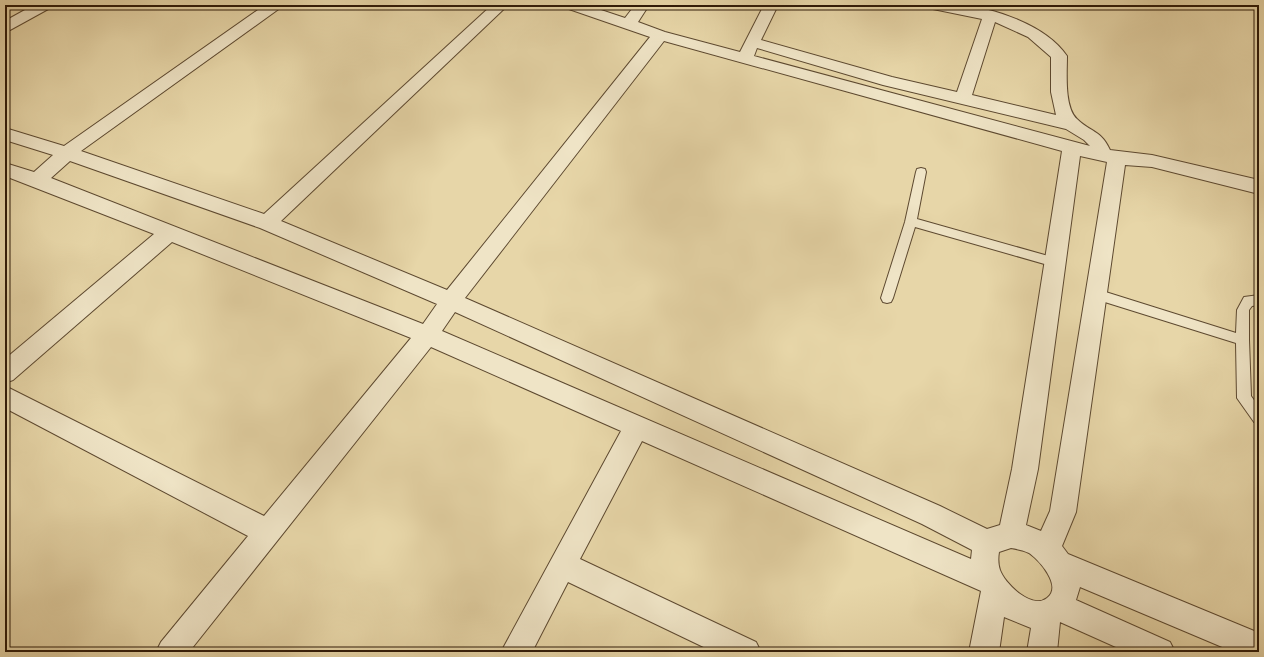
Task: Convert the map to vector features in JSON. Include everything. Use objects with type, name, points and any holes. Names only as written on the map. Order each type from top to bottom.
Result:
[{"type":"street","points":[[5,27],[45,5]]},
{"type":"street","points":[[37,180],[67,153],[275,5]]},
{"type":"street","points":[[267,223],[501,5]]},
{"type":"street","points":[[571,5],[660,35],[1072,148],[1110,157],[1152,161],[1259,187]]},
{"type":"street","points":[[629,24],[642,5]]},
{"type":"street","points":[[745,58],[771,5]]},
{"type":"street","points":[[934,5],[990,16],[1023,28],[1046,42],[1059,56],[1060,103],[1063,113],[1070,124]]},
{"type":"street","points":[[963,98],[990,16]]},
{"type":"street","points":[[171,652],[427,335],[450,301],[660,35]]},
{"type":"street","points":[[752,42],[889,81],[1070,124],[1095,139],[1110,157],[1096,294],[1063,512],[1054,557],[1066,588],[1053,610],[1042,652]]},
{"type":"street","points":[[5,134],[67,153],[267,223],[450,301],[931,515],[998,539],[1023,536],[1035,541],[1054,557],[1259,648]]},
{"type":"street","points":[[984,652],[992,586],[985,566],[998,539],[1024,469],[1072,148]]},
{"type":"street","points":[[5,169],[170,232],[427,335],[637,426],[992,586],[1006,601],[1019,610],[1033,614],[1053,610],[1160,652]]},
{"type":"street","points":[[5,373],[170,232]]},
{"type":"street","points":[[5,396],[268,532]]},
{"type":"street","points":[[516,652],[637,426]]},
{"type":"street","points":[[563,565],[746,652]]},
{"type":"lane","points":[[887,298],[911,222],[921,172]]},
{"type":"lane","points":[[911,222],[1055,262]]},
{"type":"lane","points":[[1096,294],[1242,340]]},
{"type":"lane","points":[[1259,300],[1248,302],[1243,310],[1242,340],[1244,398],[1259,418]]}]
